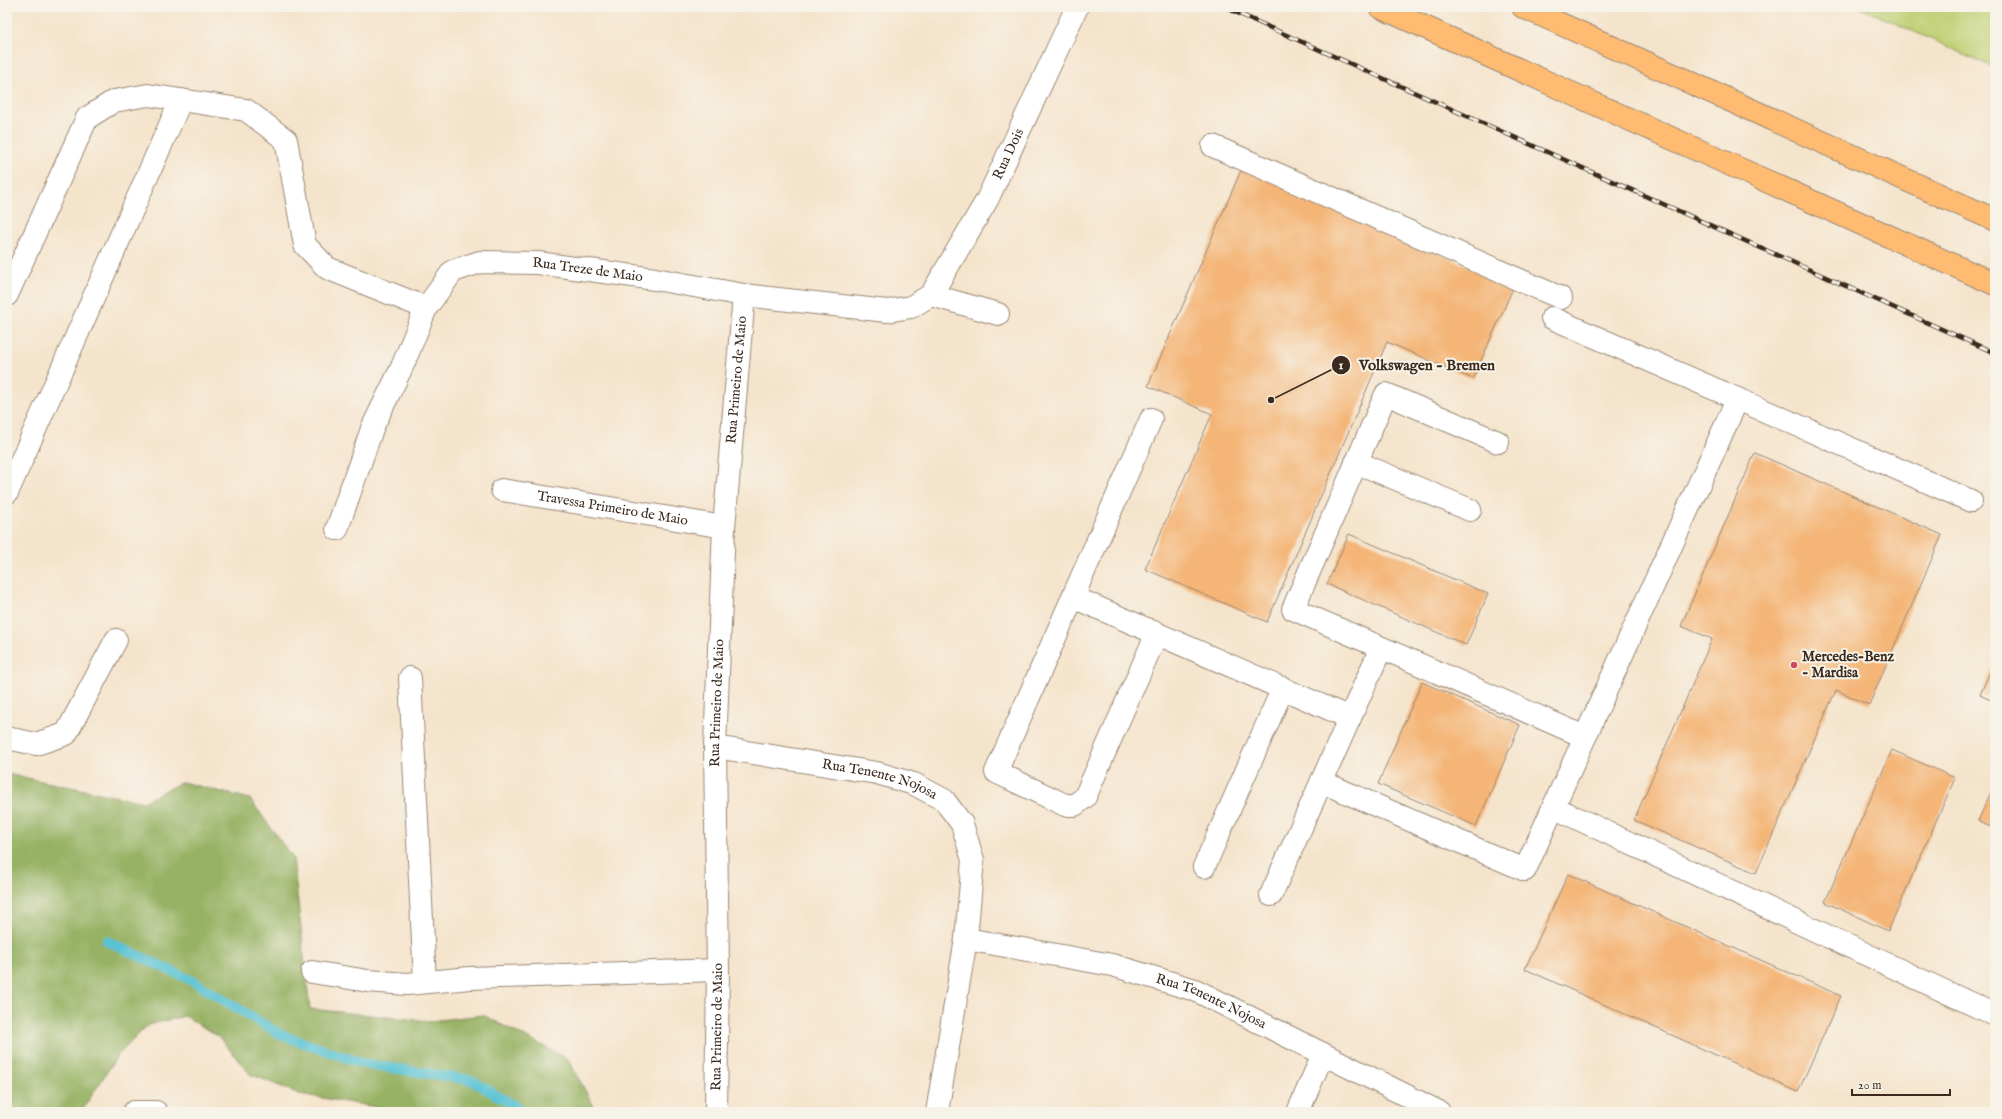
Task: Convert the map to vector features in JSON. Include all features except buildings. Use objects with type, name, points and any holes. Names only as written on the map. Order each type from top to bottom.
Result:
[{"type":"highway","points":[[1380,7],[1995,284]]},
{"type":"highway","points":[[1523,7],[1995,220]]},
{"type":"street","name":"Rua Dois","points":[[931,296],[987,200],[1078,7]]},
{"type":"street","points":[[7,295],[88,118],[114,101],[148,94],[246,110],[286,140],[305,245],[327,268],[426,308]]},
{"type":"street","points":[[7,493],[181,100]]},
{"type":"street","points":[[1213,146],[1561,298]]},
{"type":"street","name":"Rua Treze de Maio","points":[[337,529],[373,426],[402,367],[426,308],[453,271],[480,262],[538,262],[655,279],[744,295],[887,311],[911,307],[931,296]]},
{"type":"street","name":"Rua Primeiro de Maio","points":[[716,1112],[718,970],[715,747],[724,527],[744,295]]},
{"type":"street","points":[[931,296],[998,314]]},
{"type":"street","points":[[1552,318],[1971,502]]},
{"type":"street","points":[[1498,442],[1386,394],[1293,609],[1585,737]]},
{"type":"street","points":[[1322,782],[1525,870],[1737,400]]},
{"type":"street","points":[[1151,419],[996,772],[1065,805],[1075,805],[1085,797],[1157,633]]},
{"type":"street","points":[[1356,462],[1470,510]]},
{"type":"street","name":"Travessa Primeiro de Maio","points":[[502,490],[724,527]]},
{"type":"street","points":[[1073,597],[1350,718]]},
{"type":"street","points":[[7,738],[36,744],[66,734],[116,640]]},
{"type":"street","points":[[1271,894],[1381,648]]},
{"type":"street","points":[[410,678],[425,982]]},
{"type":"street","points":[[1204,867],[1283,688]]},
{"type":"street","name":"Rua Tenente Nojosa","points":[[715,747],[877,773],[914,784],[944,800],[962,824],[973,860],[966,939],[937,1112]]},
{"type":"street","points":[[1553,807],[1995,1015]]},
{"type":"street","name":"Rua Tenente Nojosa","points":[[966,939],[1112,965],[1196,990],[1439,1112]]},
{"type":"street","points":[[312,972],[368,981],[407,984],[470,978],[718,970]]},
{"type":"street","points":[[1298,1112],[1323,1054]]},
{"type":"street","points":[[134,1112],[156,1112]]},
{"type":"green space","points":[[1859,7],[1995,7],[1995,68]]},
{"type":"green space","points":[[7,774],[143,802],[182,782],[250,799],[293,858],[310,1009],[429,1021],[483,1015],[568,1059],[597,1112],[404,1112],[299,1094],[250,1074],[219,1037],[185,1016],[148,1025],[118,1055],[81,1112],[7,1112]]},
{"type":"waterway","points":[[107,941],[193,981],[281,1035],[365,1064],[471,1080],[525,1112]]},
{"type":"railway","points":[[1224,7],[1995,353]]},
{"type":"place","name":"Volkswagen - Bremen","points":[[1271,400]]},
{"type":"place","name":"Mercedes-Benz - Mardisa","points":[[1794,665]]}]
